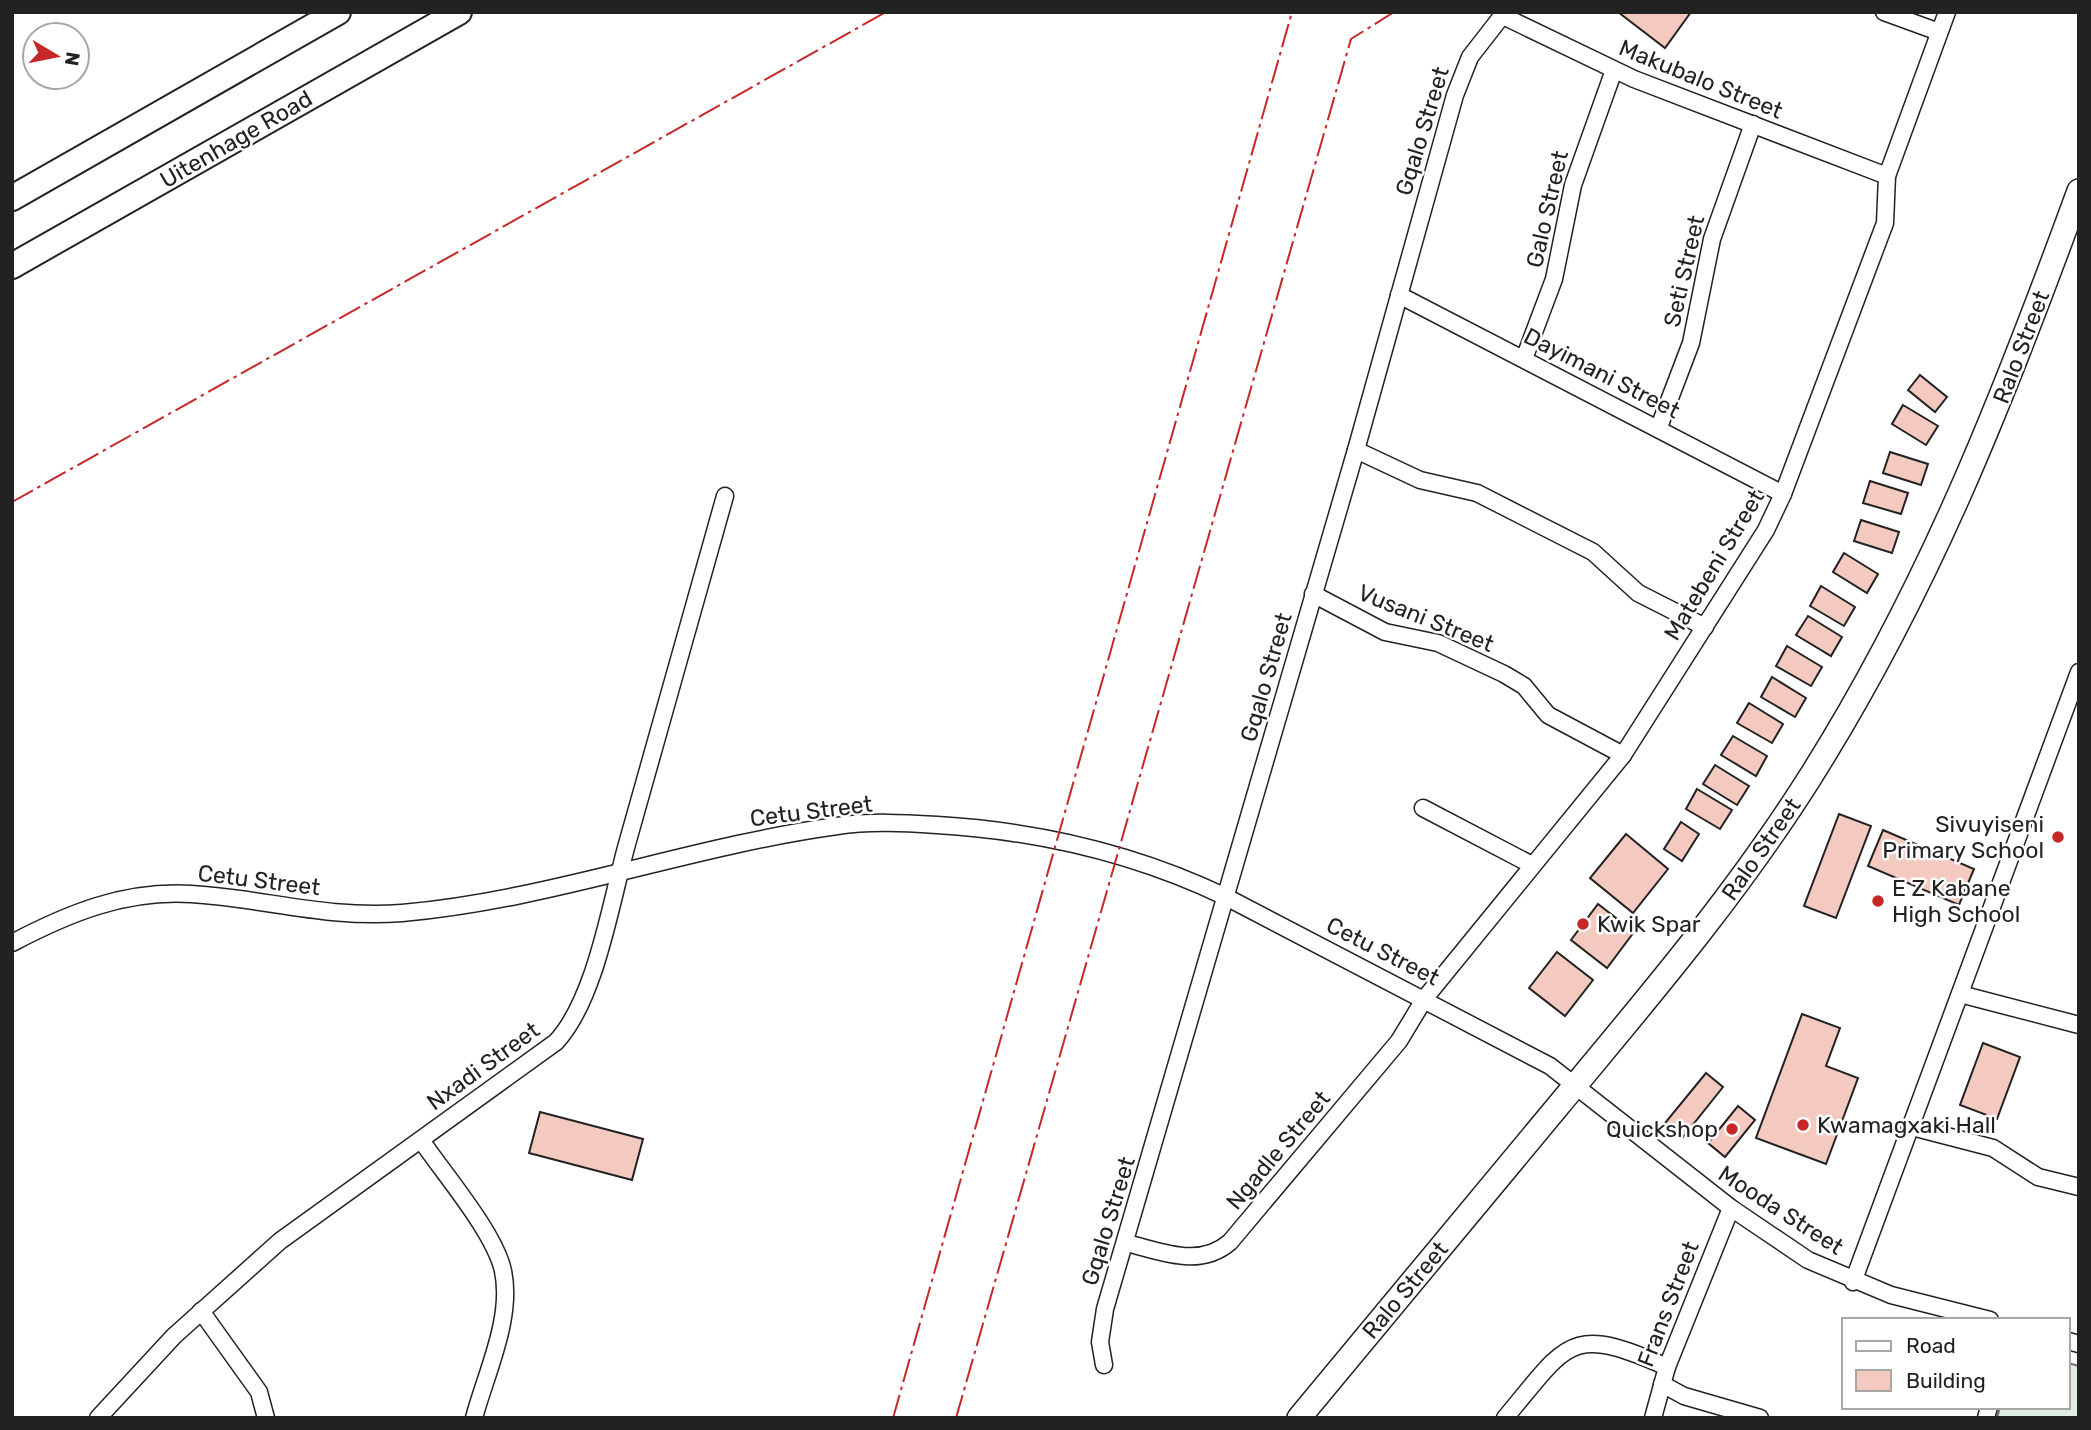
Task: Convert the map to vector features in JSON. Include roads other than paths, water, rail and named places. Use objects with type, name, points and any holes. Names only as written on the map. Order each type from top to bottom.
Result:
[{"type":"main road","points":[[12,198],[338,12]]},
{"type":"main road","name":"Uitenhage Road","points":[[12,266],[459,12]]},
{"type":"street","points":[[1884,12],[1940,32]]},
{"type":"street","name":"Matebeni Street","points":[[1425,998],[1623,755],[1766,530],[1783,494],[1885,223],[1887,176],[1947,12]]},
{"type":"street","name":"Makubalo Street","points":[[1504,14],[1614,70],[1887,176]]},
{"type":"street","name":"Gqalo Street","points":[[1104,1365],[1100,1342],[1102,1323],[1356,450],[1461,76],[1479,43],[1504,14]]},
{"type":"street","name":"Galo Street","points":[[1524,359],[1554,279],[1573,185],[1614,70]]},
{"type":"street","name":"Seti Street","points":[[1659,427],[1697,321],[1707,253],[1753,124]]},
{"type":"street","name":"Ralo Street","points":[[1299,1418],[1666,979],[1747,873],[1811,775],[1884,652],[1926,571],[1995,416],[2079,191]]},
{"type":"street","name":"Dayimani Street","points":[[1399,295],[1659,427],[1783,494]]},
{"type":"street","points":[[1356,450],[1420,480],[1477,493],[1593,552],[1637,593],[1705,627]]},
{"type":"street","name":"Nxadi Street","points":[[98,1418],[151,1359],[280,1241],[556,1042],[569,1027],[586,991],[724,496]]},
{"type":"street","name":"Vusani Street","points":[[1313,594],[1385,632],[1438,643],[1511,678],[1531,692],[1548,715],[1623,755]]},
{"type":"street","points":[[1853,1282],[2079,672]]},
{"type":"street","points":[[1423,808],[1532,865]]},
{"type":"street","name":"Cetu Street","points":[[12,943],[86,907],[141,896],[192,894],[308,911],[400,913],[460,905],[821,828],[916,824],[1010,831],[1069,841],[1144,863],[1226,897],[1425,998],[1536,1058],[1576,1085]]},
{"type":"street","points":[[1960,993],[2079,1025]]},
{"type":"street","name":"Ngadle Street","points":[[1126,1243],[1200,1258],[1222,1250],[1399,1041],[1425,998]]},
{"type":"street","name":"Mooda Street","points":[[1576,1085],[1731,1208],[1808,1260],[1853,1282],[1891,1295],[1982,1318]]},
{"type":"street","points":[[1912,1127],[1993,1149],[2038,1177],[2079,1187]]},
{"type":"street","points":[[421,1139],[493,1244],[503,1271],[503,1311],[474,1418]]},
{"type":"street","name":"Frans Street","points":[[1653,1418],[1667,1367],[1731,1208]]},
{"type":"street","points":[[201,1311],[259,1392],[266,1418]]},
{"type":"street","points":[[1505,1418],[1552,1362],[1580,1344],[1608,1343],[1667,1367]]},
{"type":"street","points":[[1662,1384],[1684,1396],[1760,1418]]},
{"type":"place","name":"Sivuyiseni Primary School","points":[[2058,837]]},
{"type":"place","name":"E Z Kabane High School","points":[[1878,901]]},
{"type":"place","name":"Kwik Spar","points":[[1583,924]]},
{"type":"place","name":"Kwamagxaki Hall","points":[[1803,1125]]},
{"type":"place","name":"Quickshop","points":[[1732,1129]]}]
